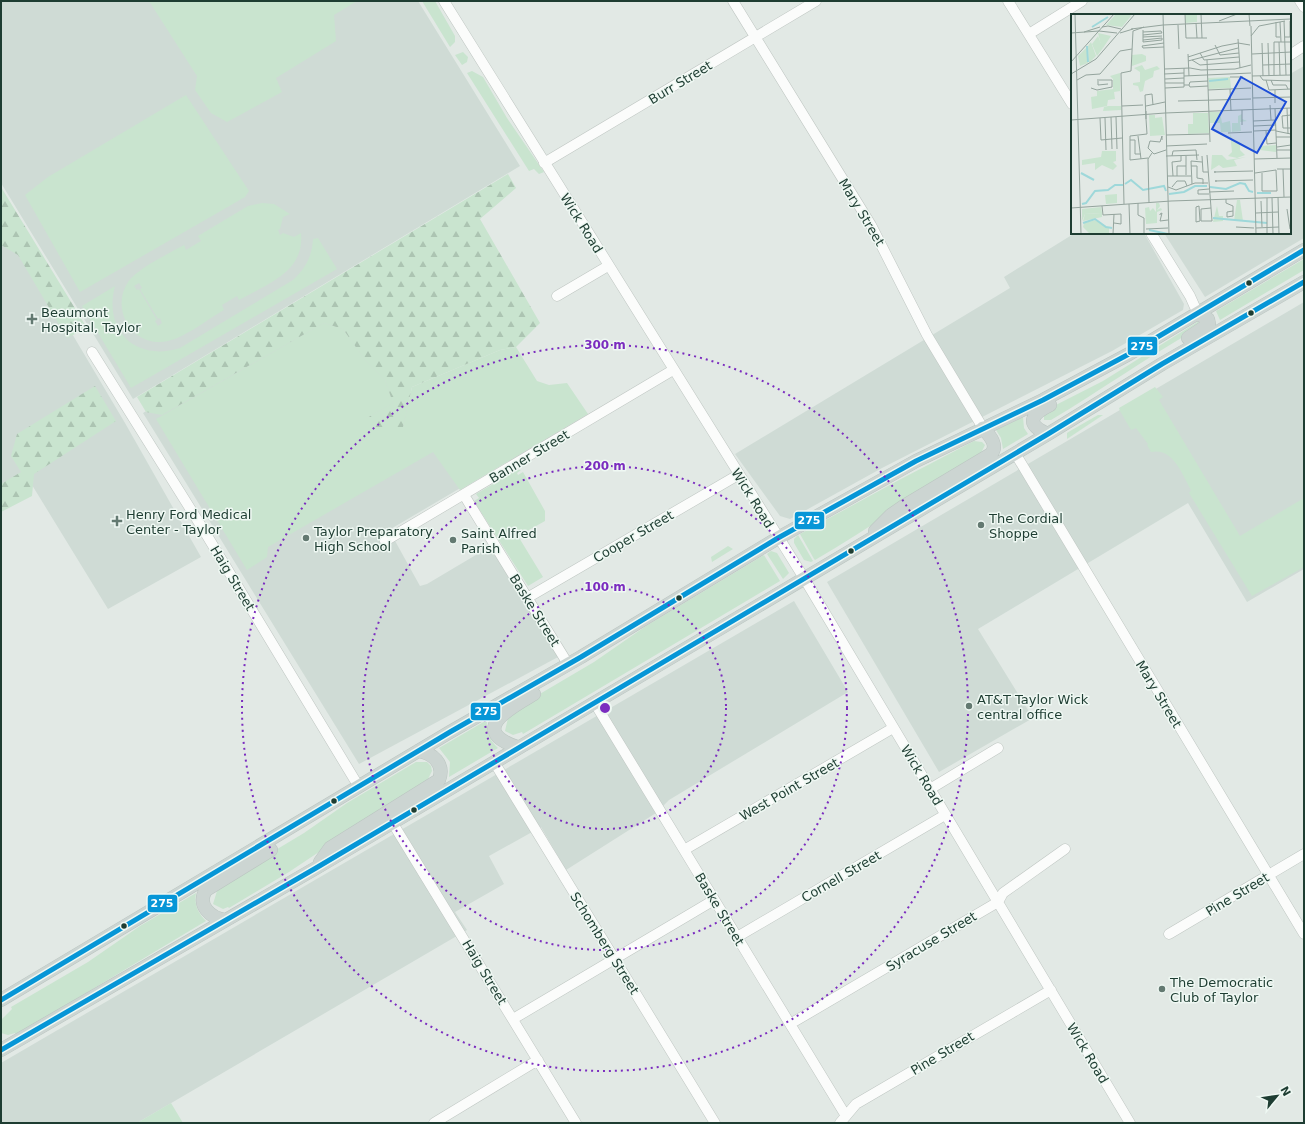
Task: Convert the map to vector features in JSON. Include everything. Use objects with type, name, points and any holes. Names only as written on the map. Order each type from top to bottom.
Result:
[{"type":"main road","points":[[1,1000],[418,751],[609,640],[778,538],[863,489],[983,428],[1043,400],[1130,354],[1304,250]]},
{"type":"main road","points":[[3,1047],[316,868],[1304,282]]},
{"type":"main road","points":[[1125,387],[1146,364],[1209,324],[1208,318],[1198,314]]},
{"type":"main road","points":[[1048,434],[1038,430],[1035,427],[1033,421],[1035,413],[1117,369],[1130,354]]},
{"type":"main road","points":[[862,544],[897,510],[991,454],[994,449],[994,444],[983,428]]},
{"type":"main road","points":[[518,747],[503,741],[496,733],[496,721],[501,714],[593,658],[609,640]]},
{"type":"main road","points":[[316,868],[330,848],[439,780],[441,769],[435,757],[418,751]]},
{"type":"main road","points":[[225,920],[214,917],[206,910],[203,900],[206,890],[301,831],[344,796]]},
{"type":"main road","points":[[1,1010],[93,953],[107,937]]},
{"type":"street","name":"Wick Road","points":[[444,1],[738,475],[804,578],[1130,1123]]},
{"type":"street","name":"Mary Street","points":[[732,1],[871,225],[927,335],[983,428]]},
{"type":"street","name":"Burr Street","points":[[544,163],[816,1]]},
{"type":"street","points":[[1008,1],[1071,102]]},
{"type":"street","points":[[1029,34],[1082,1]]},
{"type":"street","points":[[1300,1],[1304,7]]},
{"type":"street","points":[[1291,54],[1304,46]]},
{"type":"street","points":[[1153,234],[1190,296],[1198,314]]},
{"type":"street","points":[[557,296],[608,266]]},
{"type":"street","name":"Haig Street","points":[[92,352],[199,522],[359,787]]},
{"type":"street","name":"Banner Street","points":[[385,541],[673,370]]},
{"type":"street","name":"Mary Street","points":[[1015,453],[1304,934]]},
{"type":"street","name":"Cooper Street","points":[[527,598],[738,475]]},
{"type":"street","name":"Baske Street","points":[[464,495],[568,664]]},
{"type":"street","name":"Baske Street","points":[[594,702],[790,1024],[843,1120]]},
{"type":"street","name":"West Point Street","points":[[684,850],[893,728]]},
{"type":"street","points":[[930,789],[998,748]]},
{"type":"street","name":"Schomberg Street","points":[[494,762],[715,1123]]},
{"type":"street","name":"Cornell Street","points":[[737,937],[945,815]]},
{"type":"street","name":"Haig Street","points":[[392,822],[576,1123]]},
{"type":"street","name":"Syracuse Street","points":[[790,1024],[998,902],[1003,893],[1065,849]]},
{"type":"street","name":"Pine Street","points":[[1169,934],[1304,854]]},
{"type":"street","points":[[513,1019],[714,900]]},
{"type":"street","name":"Pine Street","points":[[843,1120],[856,1104],[1051,990]]},
{"type":"street","points":[[434,1123],[538,1060]]},
{"type":"shaded area","points":[[1,1],[418,1],[520,166],[133,399],[1,183]]},
{"type":"shaded area","points":[[1304,66],[1304,238],[1205,297],[1165,234],[1291,234],[1291,73]]},
{"type":"shaded area","points":[[1,214],[125,423],[201,557],[108,609],[32,485],[1,502]]},
{"type":"shaded area","points":[[1073,234],[1145,234],[1184,304],[1183,310],[1112,351],[882,468],[790,519],[780,516],[735,454],[1010,288],[1004,277]]},
{"type":"shaded area","name":"Taylor Preparatory High School","points":[[341,297],[462,487],[389,530],[420,586],[427,584],[491,546],[558,657],[359,764],[143,413]]},
{"type":"shaded area","points":[[1304,302],[1304,569],[1247,602],[1188,503],[978,629],[1033,718],[939,772],[827,582]]},
{"type":"shaded area","points":[[794,601],[848,692],[669,800],[656,813],[566,870],[541,827],[489,856],[504,884],[455,912],[467,930],[137,1123],[1,1123],[1,1063]]},
{"type":"green space","points":[[149,1],[357,1],[334,15],[336,41],[276,78],[282,92],[227,122],[211,113],[195,90],[197,76]]},
{"type":"green space","points":[[422,1],[435,1],[455,36],[455,42],[450,47]]},
{"type":"green space","points":[[463,52],[468,57],[467,62],[462,65],[455,55]]},
{"type":"green space","points":[[472,71],[483,77],[507,118],[544,172],[539,174],[534,169],[529,171],[467,73]]},
{"type":"green space","points":[[186,95],[249,191],[245,197],[80,292],[25,195],[48,177]]},
{"type":"green space","points":[[508,174],[516,188],[480,219],[540,323],[516,347],[500,350],[412,387],[403,427],[373,435],[367,418],[393,403],[385,380],[365,360],[343,329],[324,323],[162,415],[146,412],[137,397]]},
{"type":"green space","points":[[1,187],[87,328],[67,338],[18,255],[1,245]]},
{"type":"green space","points":[[262,203],[274,204],[290,214],[283,217],[280,229],[278,230],[280,235],[283,233],[294,237],[301,233],[301,246],[297,258],[291,267],[272,282],[239,300],[237,296],[222,305],[224,310],[175,339],[156,342],[145,339],[136,333],[128,325],[124,316],[122,305],[123,293],[128,282],[139,272],[162,257],[184,245],[186,250],[201,241],[198,236],[248,206]],"holes":[[[139,283],[142,288],[140,289],[158,319],[160,318],[162,323],[158,326],[155,321],[157,320],[139,289],[137,290],[134,286]]]},
{"type":"green space","points":[[318,238],[337,269],[131,388],[82,306],[115,286],[113,302],[114,317],[119,329],[126,339],[137,346],[150,351],[164,351],[180,348],[293,280],[308,261],[313,239]]},
{"type":"green space","points":[[1304,259],[1304,270],[1220,320],[1216,311]]},
{"type":"green space","points":[[1199,321],[1197,329],[1051,420],[1044,420],[1044,415],[1048,409],[1103,381]]},
{"type":"green space","points":[[324,323],[343,329],[365,360],[385,380],[393,403],[367,418],[403,427],[412,387],[500,350],[516,347],[537,381],[549,385],[567,383],[588,414],[460,490],[433,452],[268,547],[267,557],[247,570],[156,419]]},
{"type":"green space","points":[[95,386],[116,421],[34,474],[32,496],[1,512],[1,484],[21,472],[11,456],[17,434]]},
{"type":"green space","points":[[1155,387],[1163,397],[1159,400],[1240,536],[1304,498],[1304,567],[1252,596],[1189,493],[1191,490],[1176,463],[1165,454],[1151,452],[1147,445],[1148,444],[1136,428],[1131,430],[1120,411],[1119,408]]},
{"type":"green space","points":[[1098,415],[1103,415],[1067,439],[1067,433]]},
{"type":"green space","points":[[1023,417],[1024,428],[1028,434],[1003,449],[1001,438],[996,430]]},
{"type":"green space","points":[[974,441],[982,442],[985,445],[980,455],[857,535],[815,560],[814,559],[800,534]]},
{"type":"green space","points":[[517,470],[521,470],[517,473],[518,475],[523,472],[545,511],[545,521],[518,536],[543,577],[528,586],[474,501],[479,498],[476,494]]},
{"type":"green space","points":[[798,535],[813,561],[811,562],[804,560],[794,543],[794,539]]},
{"type":"green space","points":[[728,546],[733,549],[712,562],[711,557]]},
{"type":"green space","points":[[771,551],[777,553],[789,573],[783,579],[767,554]]},
{"type":"green space","points":[[764,555],[780,581],[523,734],[522,732],[513,735],[505,731],[508,718],[516,708],[594,662],[646,626]]},
{"type":"green space","points":[[487,720],[489,736],[498,748],[449,777],[450,762],[439,748]]},
{"type":"green space","points":[[416,762],[427,762],[431,766],[432,771],[428,779],[289,872],[229,908],[223,909],[213,904],[217,891],[229,878],[304,833],[347,803]]},
{"type":"green space","points":[[196,893],[197,908],[206,921],[16,1035],[15,1033],[8,1035],[1,1033],[1,1020],[12,1009],[11,1007],[88,962],[140,926]]},
{"type":"green space","points":[[171,1103],[183,1123],[137,1123]]},
{"type":"transit line","name":"275","points":[[1,1000],[450,732],[581,657],[778,538],[916,461],[1043,400],[1129,354],[1304,250]]},
{"type":"transit line","name":"275","points":[[1,1050],[316,868],[1048,434],[1162,364],[1304,282]]},
{"type":"place","name":"Beaumont Hospital, Taylor","points":[[32,319]]},
{"type":"place","name":"Henry Ford Medical Center - Taylor","points":[[117,521]]},
{"type":"place","name":"The Cordial Shoppe","points":[[981,525]]},
{"type":"place","name":"Taylor Preparatory High School","points":[[306,538]]},
{"type":"place","name":"Saint Alfred Parish","points":[[453,540]]},
{"type":"place","name":"AT&T Taylor Wick central office","points":[[969,706]]},
{"type":"place","name":"The Democratic Club of Taylor","points":[[1162,989]]}]
